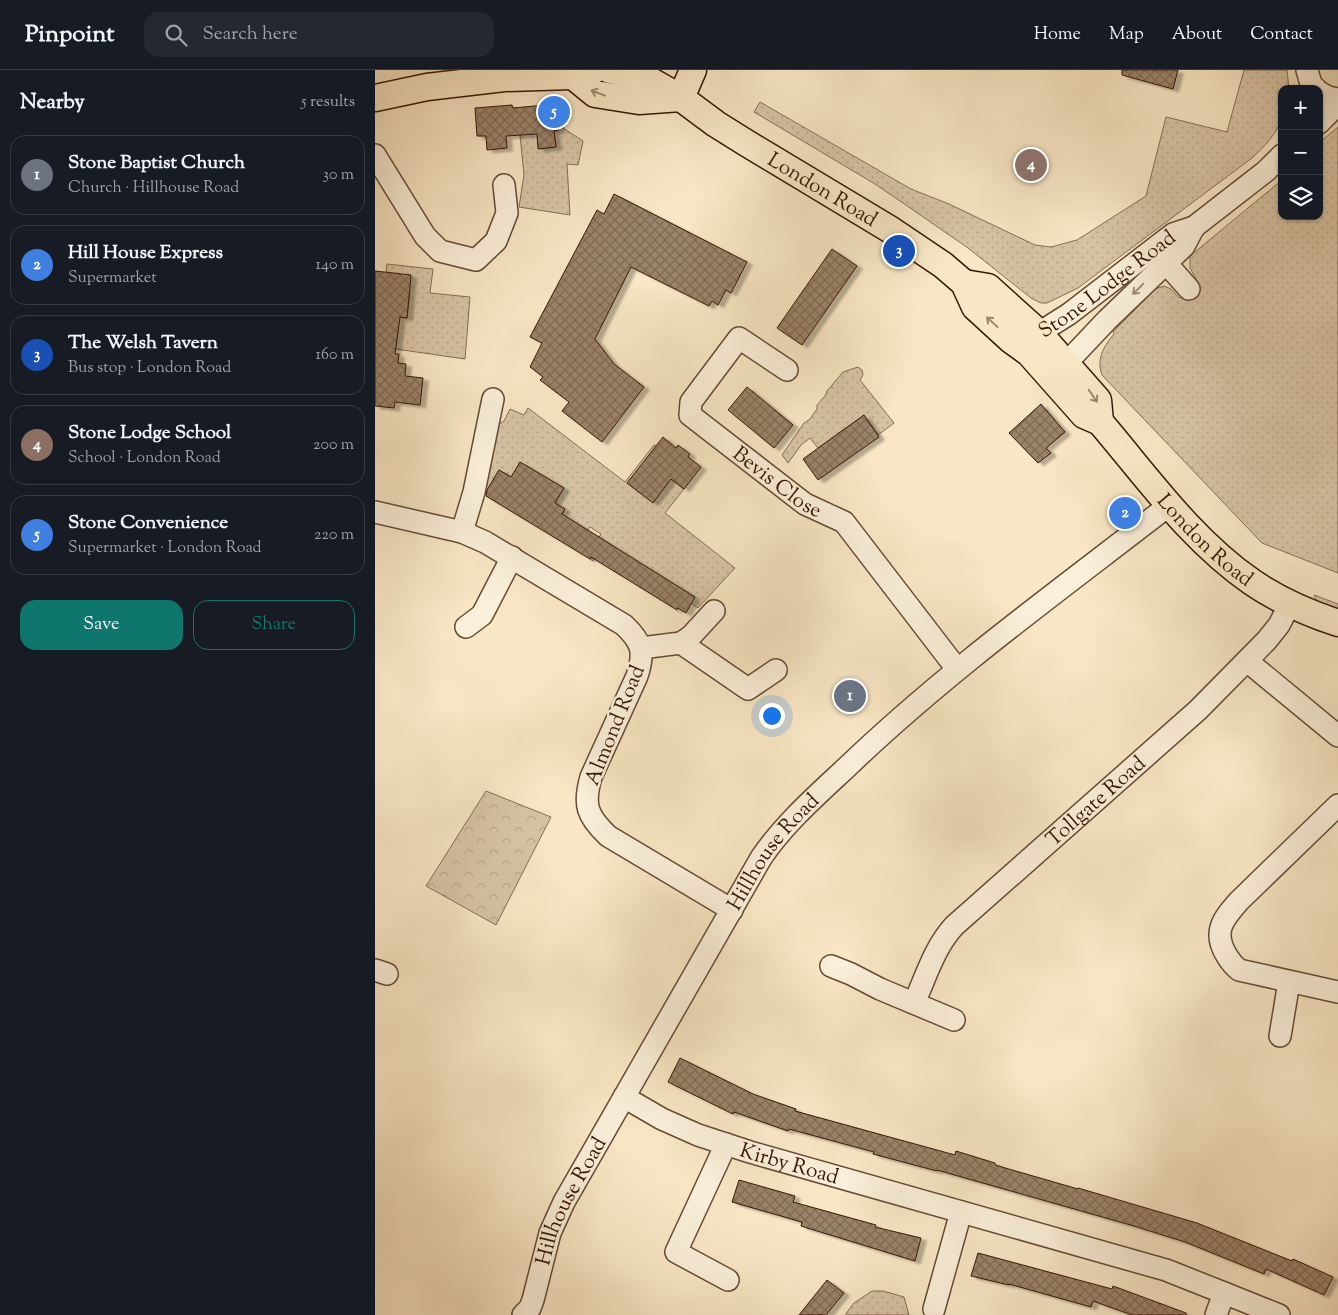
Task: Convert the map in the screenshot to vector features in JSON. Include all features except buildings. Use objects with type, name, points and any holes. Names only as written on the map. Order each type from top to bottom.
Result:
[{"type":"main road","name":"London Road","points":[[610,70],[644,77],[681,98],[748,144],[943,265],[964,283],[975,307],[1011,340],[1034,343],[1059,371],[1098,400],[1099,422],[1169,504],[1219,556],[1252,582],[1289,604],[1338,623]]},
{"type":"main road","points":[[375,98],[427,87],[504,78],[584,73],[595,94],[639,101],[681,98],[693,70]]},
{"type":"street","points":[[1323,93],[1328,97],[1338,99],[1332,110],[1323,119]]},
{"type":"street","points":[[375,155],[425,236],[441,251],[476,260],[496,241],[507,213],[503,184]]},
{"type":"street","name":"Stone Lodge Road","points":[[1034,343],[1173,234],[1194,227],[1266,171],[1278,159]]},
{"type":"street","name":"Stone Lodge Road","points":[[1059,371],[1107,320],[1184,246],[1194,227]]},
{"type":"street","points":[[1166,263],[1189,289]]},
{"type":"street","name":"Bevis Close","points":[[787,370],[739,338],[691,402],[690,415],[805,504],[844,522],[957,669]]},
{"type":"street","points":[[462,532],[474,492],[493,399]]},
{"type":"street","name":"Hillhouse Road","points":[[523,1315],[533,1300],[550,1233],[561,1209],[765,853],[789,824],[897,719],[957,669],[1169,504]]},
{"type":"street","name":"Almond Road","points":[[375,512],[462,532],[485,542],[624,625],[636,636],[641,648],[641,662],[637,676],[591,777],[587,792],[587,808],[593,823],[608,836],[732,910]]},
{"type":"street","points":[[466,627],[482,615],[512,557]]},
{"type":"street","name":"Tollgate Road","points":[[914,1004],[936,951],[954,926],[1198,710],[1267,640],[1279,625],[1289,604]]},
{"type":"street","points":[[641,648],[681,643],[691,636],[714,611]]},
{"type":"street","points":[[681,643],[748,689],[776,670]]},
{"type":"street","points":[[1247,661],[1338,736]]},
{"type":"street","points":[[1338,805],[1239,901],[1222,923],[1219,934],[1221,946],[1237,969],[1338,992]]},
{"type":"street","points":[[831,966],[953,1020]]},
{"type":"street","points":[[1279,1036],[1289,982]]},
{"type":"street","name":"Kirby Road","points":[[624,1097],[662,1119],[698,1135],[1166,1270],[1279,1315]]},
{"type":"street","points":[[726,1144],[675,1252],[728,1280]]},
{"type":"street","points":[[934,1309],[961,1212]]},
{"type":"street","points":[[1216,1315],[1224,1293]]},
{"type":"green space","points":[[1244,70],[1287,70],[1289,85],[1278,85],[1278,128],[1266,145],[1252,158],[1078,288],[1047,303],[1041,303],[1031,298],[968,248],[875,184],[754,112],[760,102],[911,189],[949,204],[1035,245],[1051,247],[1077,240],[1146,196],[1166,117],[1227,132]]},
{"type":"green space","points":[[557,113],[561,113],[563,128],[583,141],[578,165],[567,164],[570,215],[519,207],[524,175],[519,125],[537,132],[539,149],[556,147],[554,131]]},
{"type":"green space","points":[[1338,127],[1338,573],[1262,543],[1102,375],[1100,369],[1102,353],[1114,334],[1113,332],[1155,289],[1164,286],[1171,289],[1179,298],[1199,284],[1190,268],[1190,256],[1278,183],[1278,220],[1323,220],[1323,140]]},
{"type":"green space","points":[[387,264],[433,269],[430,293],[470,297],[465,359],[375,346],[375,343],[396,346],[399,321],[375,315],[407,318],[410,291],[398,289],[399,274],[386,272]]},
{"type":"green space","points":[[858,367],[862,370],[863,375],[860,380],[894,423],[878,435],[864,415],[818,448],[810,438],[801,445],[788,463],[782,455],[804,423],[810,419],[827,391],[843,372]]},
{"type":"green space","points":[[528,408],[625,482],[654,445],[656,446],[671,479],[684,489],[665,513],[735,568],[698,608],[691,603],[695,597],[605,543],[593,561],[590,559],[602,541],[598,539],[601,534],[590,527],[586,532],[562,514],[565,509],[505,480],[508,475],[499,470],[485,494],[481,491],[495,427],[504,421],[510,409],[524,415]]},
{"type":"green space","points":[[1314,595],[1338,604],[1338,610],[1318,603]]},
{"type":"green space","points":[[486,791],[551,817],[496,925],[426,886]]},
{"type":"green space","points":[[872,1291],[883,1291],[904,1297],[909,1315],[845,1315],[854,1303]]},
{"type":"place","name":"Stone Convenience","points":[[554,112]]},
{"type":"place","name":"Stone Lodge School","points":[[1031,165]]},
{"type":"place","name":"The Welsh Tavern","points":[[899,251]]},
{"type":"place","name":"Hill House Express","points":[[1125,513]]},
{"type":"place","name":"Stone Baptist Church","points":[[850,696]]}]
